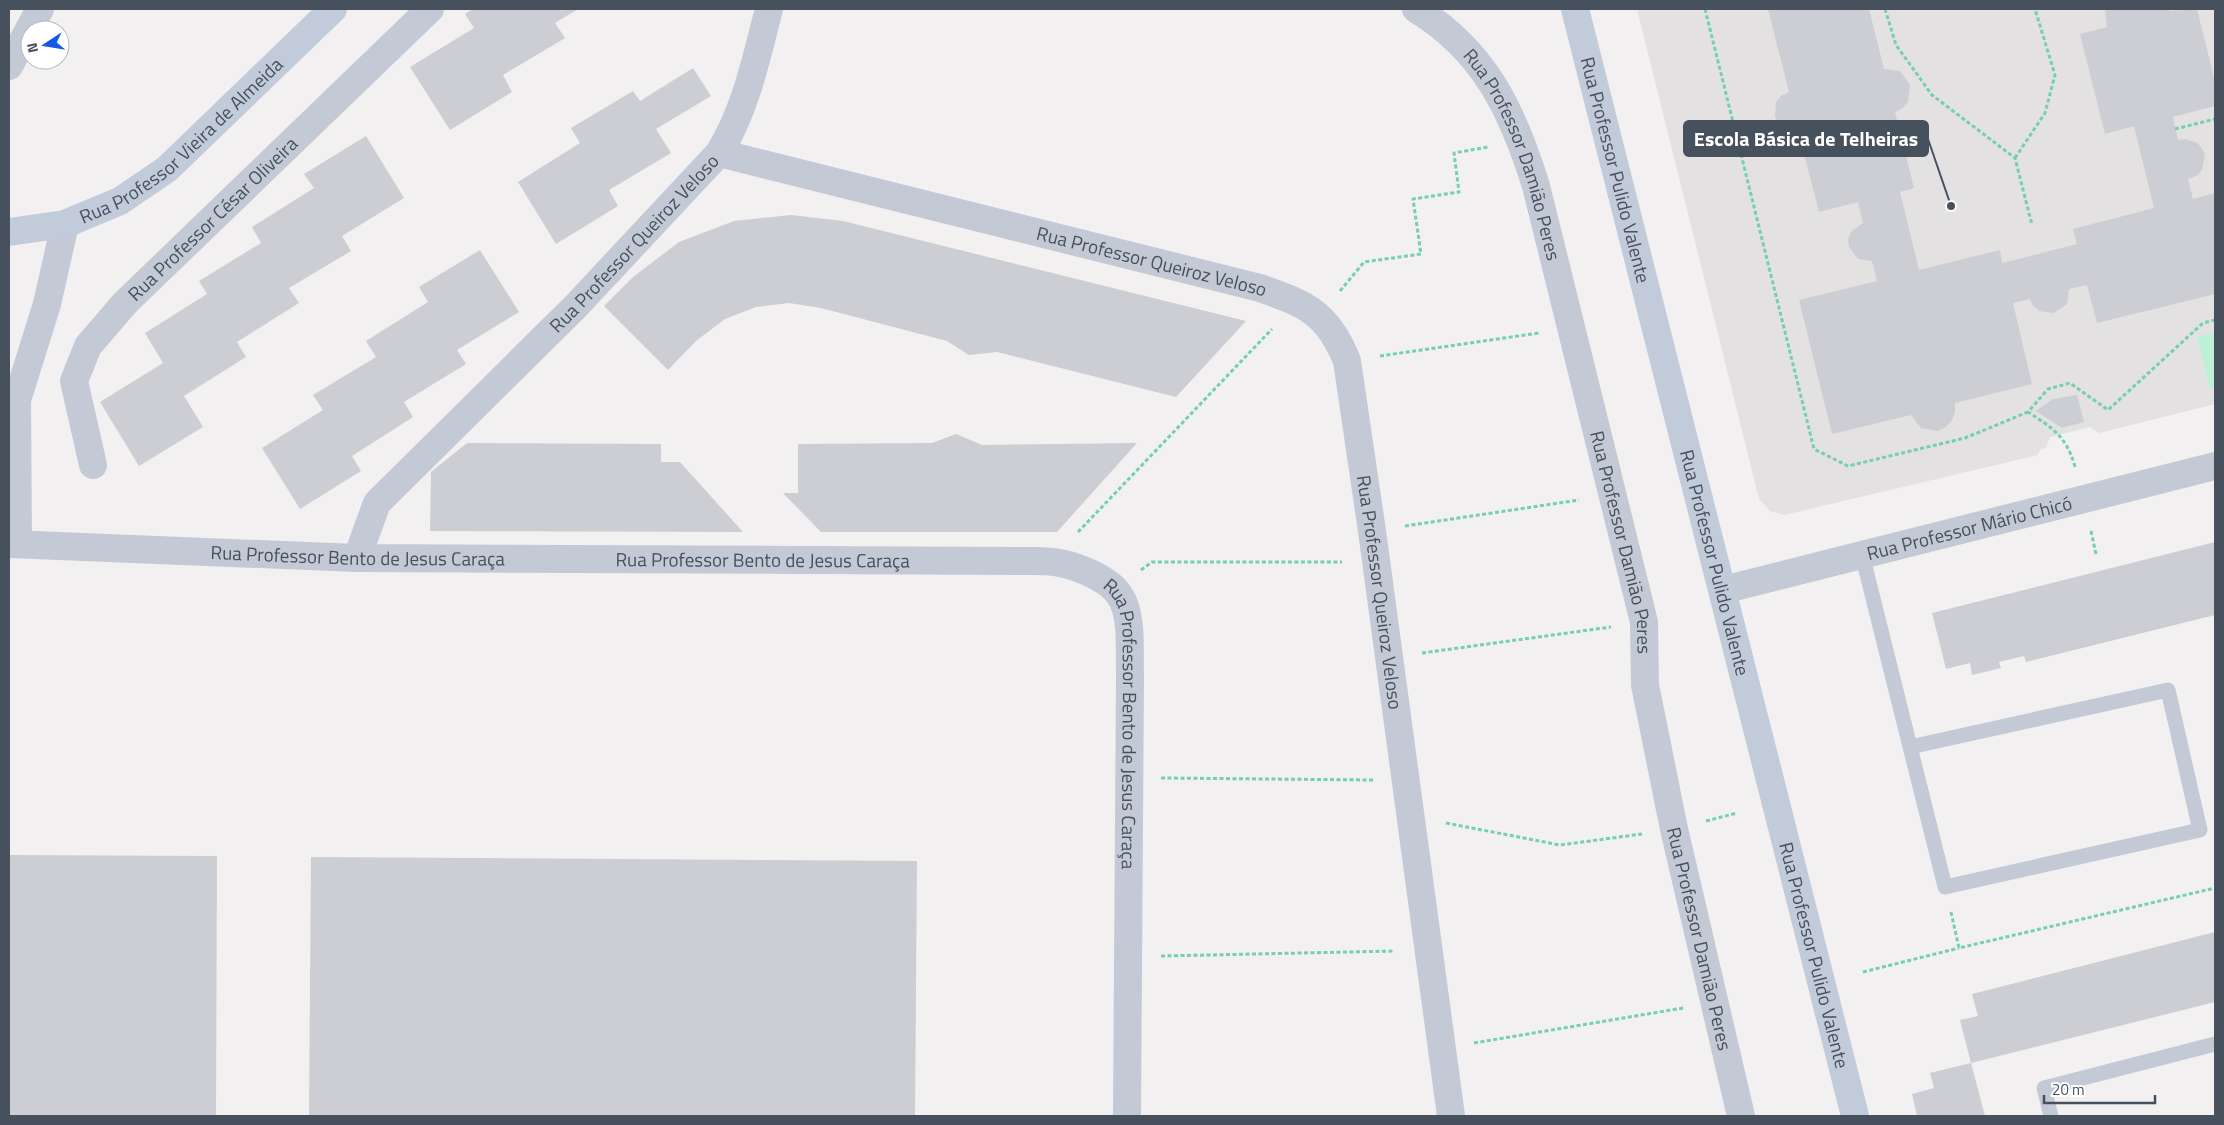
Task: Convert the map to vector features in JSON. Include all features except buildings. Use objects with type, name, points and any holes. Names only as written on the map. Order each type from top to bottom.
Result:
[{"type":"main road","name":"Rua Professor Vieira de Almeida","points":[[9,232],[64,224],[120,201],[167,168],[333,9]]},
{"type":"main road","name":"Rua Professor Pulido Valente","points":[[1575,9],[1855,1116]]},
{"type":"street","points":[[9,66],[40,9]]},
{"type":"street","name":"Rua Professor César Oliveira","points":[[93,465],[74,381],[88,346],[125,303],[430,9]]},
{"type":"street","points":[[719,153],[731,134],[746,97],[769,9]]},
{"type":"street","name":"Rua Professor Damião Peres","points":[[1416,9],[1456,37],[1474,57],[1502,99],[1513,120],[1536,186],[1644,622],[1645,685],[1674,829],[1741,1116]]},
{"type":"street","name":"Rua Professor Queiroz Veloso","points":[[357,558],[378,503],[576,306],[719,153],[1260,288],[1294,300],[1328,323],[1339,340],[1347,361],[1412,817],[1451,1116]]},
{"type":"street","name":"Rua Professor Bento de Jesus Caraça","points":[[64,224],[47,304],[13,389],[13,544],[357,558],[937,560],[1060,563],[1090,574],[1113,587],[1121,596],[1128,622],[1130,675],[1127,1116]]},
{"type":"street","name":"Rua Professor Mário Chicó","points":[[1723,590],[2215,466]]},
{"type":"lane","points":[[1862,554],[1910,747],[1945,887],[2200,830],[2168,690],[1910,747]]},
{"type":"lane","points":[[2051,1116],[2044,1088],[2215,1044]]},
{"type":"path","points":[[1705,9],[1814,449],[1848,466],[1965,438],[2028,412],[2048,389],[2070,383],[2108,410],[2203,323],[2215,320]]},
{"type":"path","points":[[1886,9],[1896,45],[1932,95],[2015,158],[2032,225]]},
{"type":"path","points":[[2015,158],[2044,113],[2055,75],[2035,9]]},
{"type":"path","points":[[2175,129],[2215,119]]},
{"type":"path","points":[[1347,361],[1572,329]]},
{"type":"path","points":[[2028,412],[2055,429]]},
{"type":"path","points":[[1372,531],[1614,495]]},
{"type":"path","points":[[1139,572],[1152,562],[1349,562]]},
{"type":"path","points":[[1389,657],[1644,622]]},
{"type":"path","points":[[1152,778],[1378,780]]},
{"type":"path","points":[[1412,817],[1560,845],[1674,829]]},
{"type":"path","points":[[1945,887],[1960,948]]},
{"type":"path","points":[[1863,972],[2215,888]]},
{"type":"path","points":[[1160,956],[1403,951]]},
{"type":"path","points":[[1441,1049],[1716,1003]]},
{"type":"shaded area","points":[[1637,9],[2215,9],[2215,404],[2099,433],[2090,427],[2050,437],[2046,448],[2040,450],[2038,455],[1784,515],[1770,511],[1759,499]]},
{"type":"green space","points":[[2215,332],[2215,387],[2210,389],[2197,337]]},
{"type":"place","name":"Escola Básica de Telheiras","points":[[1951,206]]}]
